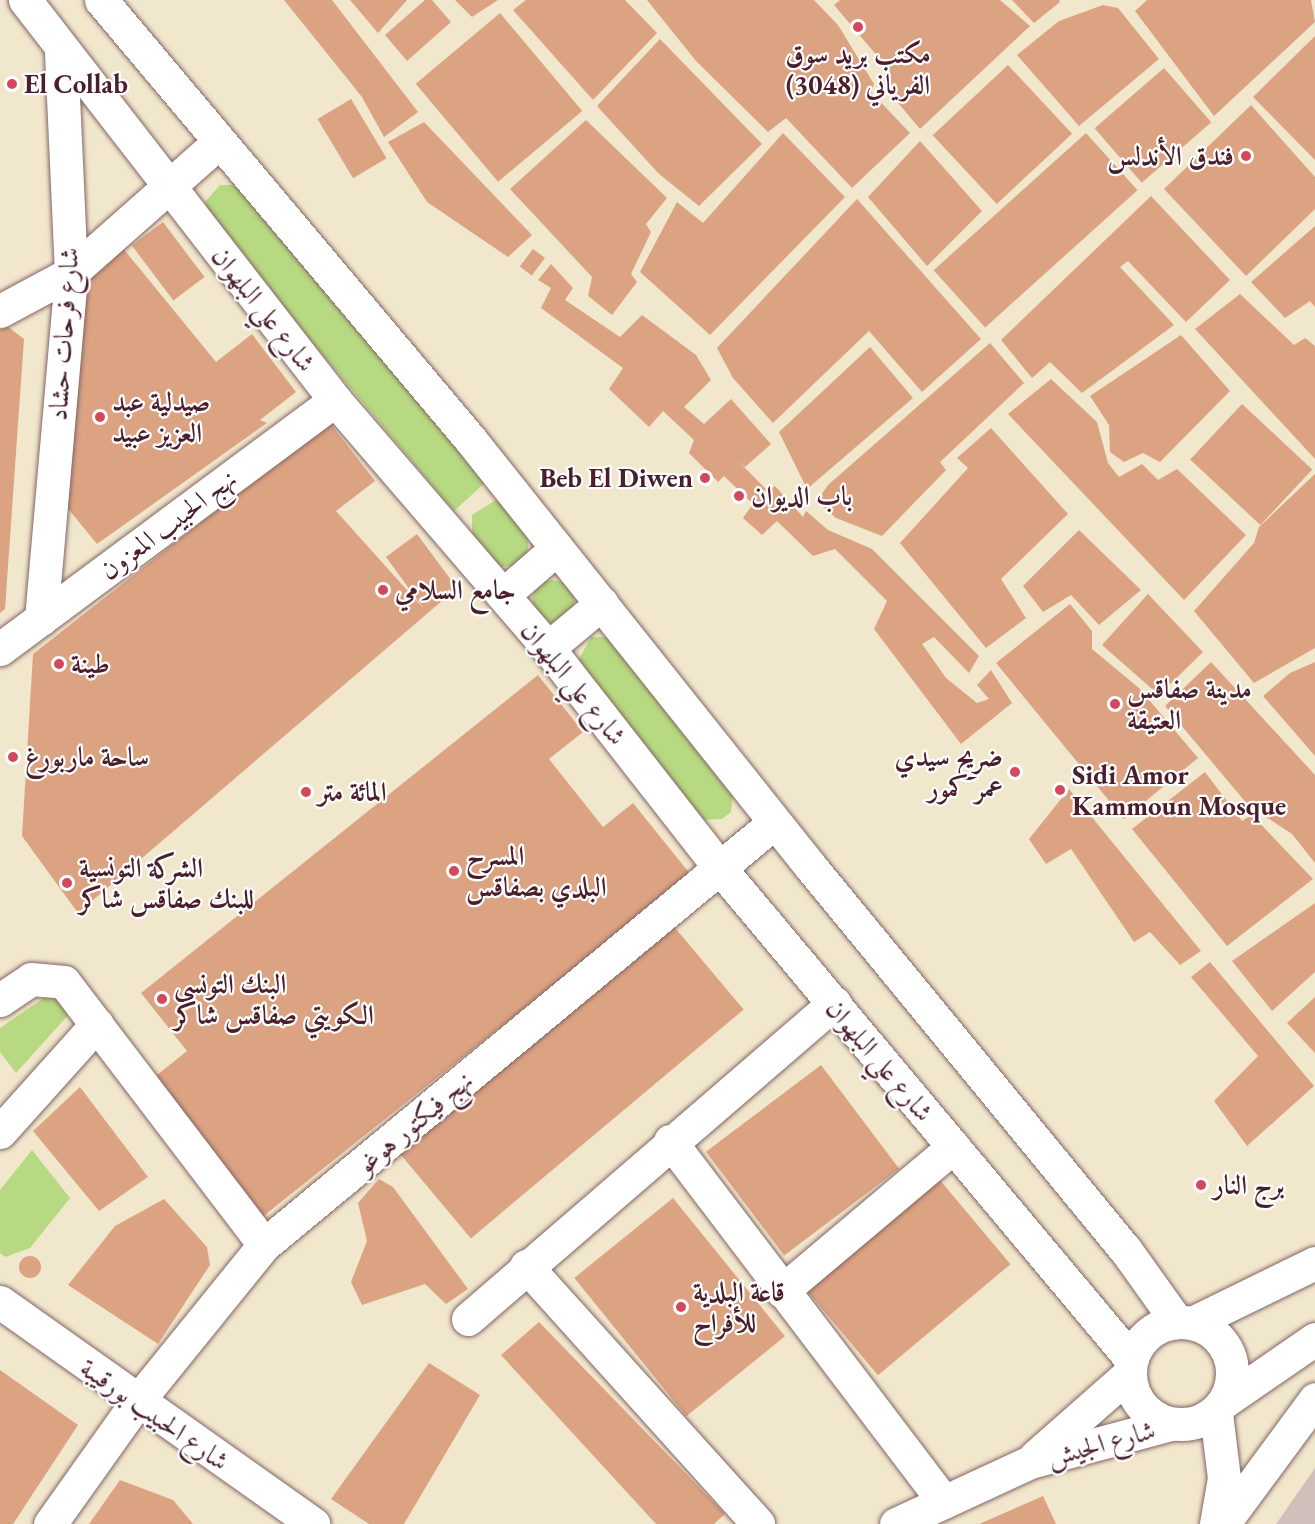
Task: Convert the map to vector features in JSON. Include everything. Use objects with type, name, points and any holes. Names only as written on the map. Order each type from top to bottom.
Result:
[{"type":"street","name":"شارع علي البلهوان","points":[[25,0],[168,188],[335,400],[548,648],[719,867],[834,1003],[1130,1366]]},
{"type":"street","points":[[101,0],[218,143],[470,439],[775,822],[1184,1322],[1214,1334],[1229,1353],[1233,1369],[1220,1407],[1224,1478],[1216,1524]]},
{"type":"street","name":"شارع فرحات حشاد","points":[[40,619],[71,273],[61,49]]},
{"type":"street","points":[[6,298],[71,273],[218,143]]},
{"type":"street","name":"نهج الحبيب المعزون","points":[[0,649],[335,400]]},
{"type":"street","points":[[503,595],[556,549]]},
{"type":"street","points":[[548,648],[602,603]]},
{"type":"street","name":"نهج فيكتور هوغو","points":[[50,1524],[136,1403],[264,1245],[775,822]]},
{"type":"street","points":[[0,1000],[31,979],[54,977],[97,1024],[264,1245]]},
{"type":"street","points":[[468,1319],[670,1141],[834,1003]]},
{"type":"street","points":[[0,1131],[97,1024]]},
{"type":"street","points":[[670,1141],[944,1502]]},
{"type":"street","points":[[782,1291],[952,1147]]},
{"type":"street","points":[[1315,1263],[1184,1322],[1148,1333],[1130,1366],[1142,1407],[1171,1424],[1187,1425],[1220,1407],[1315,1339]]},
{"type":"street","points":[[526,1266],[758,1524]]},
{"type":"street","name":"شارع الحبيب بورقيبة","points":[[0,1302],[136,1403],[313,1524]]},
{"type":"street","name":"شارع الجيش","points":[[1030,1462],[1130,1366]]},
{"type":"street","points":[[1223,1524],[1315,1399]]},
{"type":"street","name":"شارع الجيش","points":[[896,1524],[1030,1462],[1171,1424]]},
{"type":"shaded area","points":[[1315,1468],[1315,1524],[1276,1524]]},
{"type":"green space","points":[[220,185],[238,185],[488,480],[454,511],[211,222],[205,202]]},
{"type":"green space","points":[[496,500],[504,502],[529,538],[527,555],[516,565],[500,567],[472,533],[472,515]]},
{"type":"green space","points":[[553,580],[568,586],[574,601],[568,616],[553,622],[538,616],[532,601],[538,586]]},
{"type":"green space","points":[[591,637],[608,637],[733,792],[731,812],[722,819],[702,820],[578,661]]},
{"type":"green space","points":[[45,997],[58,1000],[70,1013],[16,1073],[0,1052],[0,1028]]},
{"type":"green space","points":[[32,1150],[70,1198],[30,1248],[5,1257],[0,1253],[0,1190]]},
{"type":"building","points":[[284,0],[332,0],[418,112],[384,137],[362,97]]},
{"type":"building","points":[[350,0],[407,0],[378,33]]},
{"type":"building","points":[[425,0],[432,0],[451,22],[407,61],[385,35]]},
{"type":"building","points":[[455,0],[498,0],[472,17]]},
{"type":"building","points":[[526,0],[625,0],[657,33],[593,100],[513,10]]},
{"type":"building","points":[[647,0],[814,0],[838,25],[874,84],[871,92],[910,133],[852,188],[786,118],[768,132],[696,61]]},
{"type":"building","points":[[840,0],[1000,0],[1030,26],[920,129],[883,85],[890,71],[834,5]]},
{"type":"building","points":[[1012,0],[1059,0],[1060,2],[1034,23]]},
{"type":"building","points":[[1147,0],[1311,0],[1315,22],[1214,116],[1135,11]]},
{"type":"building","points":[[1103,5],[1118,8],[1159,59],[1079,126],[1017,55],[1059,21]]},
{"type":"building","points":[[500,13],[582,111],[498,182],[416,84]]},
{"type":"building","points":[[1315,36],[1315,160],[1253,97]]},
{"type":"building","points":[[660,39],[762,144],[699,206],[659,174],[597,106]]},
{"type":"building","points":[[1008,65],[1072,134],[997,204],[933,135]]},
{"type":"building","points":[[1164,68],[1211,122],[1142,183],[1095,128]]},
{"type":"building","points":[[351,99],[387,158],[353,178],[318,119]]},
{"type":"building","points":[[1251,105],[1315,177],[1315,209],[1246,276],[1164,189]]},
{"type":"building","points":[[586,120],[667,198],[646,224],[651,232],[631,274],[637,282],[612,315],[588,296],[592,277],[510,189]]},
{"type":"building","points":[[424,122],[532,235],[508,257],[427,202],[388,142]]},
{"type":"building","points":[[783,133],[845,197],[710,335],[640,272],[677,202],[703,223]]},
{"type":"building","points":[[1086,133],[1138,190],[985,327],[934,270]]},
{"type":"building","points":[[920,141],[982,211],[927,266],[868,197]]},
{"type":"building","points":[[1151,196],[1230,280],[1186,322],[1128,261],[1120,267],[1174,325],[1082,393],[1050,362],[1032,378],[1001,340]]},
{"type":"building","points":[[857,199],[981,339],[922,392],[869,331],[773,423],[733,378],[717,348]]},
{"type":"building","points":[[163,222],[205,277],[173,301],[132,245]]},
{"type":"building","points":[[1315,226],[1315,307],[1310,301],[1285,318],[1251,282]]},
{"type":"building","points":[[122,247],[216,362],[252,334],[296,392],[260,420],[267,423],[97,544],[65,505],[86,278]]},
{"type":"building","points":[[533,249],[545,258],[532,276],[520,267]]},
{"type":"building","points":[[551,264],[573,288],[565,300],[620,337],[642,315],[696,355],[711,380],[684,407],[704,424],[731,399],[771,444],[745,467],[738,461],[768,491],[775,486],[803,517],[806,511],[828,530],[872,549],[979,656],[969,673],[934,637],[922,644],[946,678],[977,703],[989,699],[977,685],[991,670],[1012,703],[961,744],[874,629],[887,601],[835,549],[813,556],[777,521],[762,535],[743,518],[753,504],[724,476],[718,482],[689,453],[694,440],[663,411],[649,427],[609,389],[623,368],[541,308],[551,288],[538,280]]},
{"type":"building","points":[[1240,294],[1294,345],[1305,338],[1315,346],[1315,459],[1195,329]]},
{"type":"building","points":[[7,326],[24,339],[5,609],[0,613],[0,330]]},
{"type":"building","points":[[1181,335],[1230,391],[1160,462],[1143,453],[1124,462],[1110,452],[1109,425],[1090,396]]},
{"type":"building","points":[[990,343],[1024,383],[940,462],[946,470],[882,536],[836,518],[817,501],[828,485]]},
{"type":"building","points":[[870,347],[913,398],[807,489],[779,432]]},
{"type":"building","points":[[1051,379],[1097,422],[1108,463],[1119,477],[1142,464],[1158,480],[1177,469],[1246,535],[1184,600],[1008,414]]},
{"type":"building","points":[[1242,404],[1312,469],[1260,525],[1190,460]]},
{"type":"building","points":[[329,422],[375,481],[336,511],[424,609],[386,557],[417,534],[457,588],[78,913],[22,836],[33,654]]},
{"type":"building","points":[[991,428],[1068,514],[1001,579],[1026,618],[986,648],[900,543],[968,468],[957,458]]},
{"type":"building","points":[[1315,474],[1315,648],[1254,683],[1194,611],[1254,543],[1259,527]]},
{"type":"building","points":[[1079,530],[1141,590],[1099,625],[1071,595],[1043,612],[1023,586]]},
{"type":"building","points":[[1148,594],[1203,652],[1159,695],[1102,645]]},
{"type":"building","points":[[1070,604],[1092,631],[1092,649],[1139,688],[1198,758],[1124,819],[996,663]]},
{"type":"building","points":[[1211,662],[1315,775],[1315,863],[1292,834],[1248,805],[1165,706]]},
{"type":"building","points":[[1315,662],[1315,756],[1263,696],[1290,673]]},
{"type":"building","points":[[538,675],[583,732],[549,759],[603,827],[633,803],[691,875],[261,1218],[152,1079],[187,1051],[141,993]]},
{"type":"building","points":[[1205,772],[1242,821],[1252,815],[1313,879],[1227,946],[1132,829]]},
{"type":"building","points":[[1069,789],[1201,951],[1180,965],[1150,932],[1134,942],[1071,849],[1046,864],[1029,839]]},
{"type":"building","points":[[1315,903],[1315,972],[1272,1011],[1232,961]]},
{"type":"building","points":[[671,923],[744,1010],[471,1238],[398,1152]]},
{"type":"building","points":[[1210,962],[1314,1086],[1247,1146],[1214,1101],[1258,1056],[1191,977]]},
{"type":"building","points":[[1315,997],[1315,1053],[1287,1023]]},
{"type":"building","points":[[821,1065],[899,1169],[784,1255],[706,1152]]},
{"type":"building","points":[[80,1087],[148,1177],[99,1211],[33,1131]]},
{"type":"building","points":[[934,1173],[1010,1264],[878,1375],[801,1284]]},
{"type":"building","points":[[379,1179],[393,1187],[468,1289],[446,1304],[425,1284],[362,1305],[351,1282],[367,1241],[358,1203]]},
{"type":"building","name":"قاعة البلدية للأفراح","points":[[673,1198],[785,1336],[686,1416],[574,1278]]},
{"type":"building","points":[[164,1199],[207,1247],[210,1265],[158,1344],[68,1285],[115,1226]]},
{"type":"building","points":[[30,1256],[38,1259],[41,1267],[38,1275],[30,1278],[22,1275],[19,1267],[22,1259]]},
{"type":"building","points":[[539,1322],[725,1514],[714,1524],[656,1524],[501,1355]]},
{"type":"building","points":[[429,1363],[480,1395],[404,1524],[369,1524],[331,1499]]},
{"type":"building","points":[[0,1370],[78,1425],[13,1524],[0,1524]]},
{"type":"building","points":[[120,1480],[173,1500],[193,1524],[89,1524]]},
{"type":"building","points":[[1043,1496],[1056,1524],[979,1524]]},
{"type":"place","name":"مكتب بريد سوق الفرياني (3048)","points":[[858,27]]},
{"type":"place","name":"El Collab","points":[[12,84]]},
{"type":"place","name":"فندق الأندلس","points":[[1246,156]]},
{"type":"place","name":"صيدلية عبد العزيز عبيد","points":[[100,417]]},
{"type":"place","name":"Beb El Diwen","points":[[705,478]]},
{"type":"place","name":"باب الديوان","points":[[739,496]]},
{"type":"place","name":"جامع السلامي","points":[[383,590]]},
{"type":"place","name":"طينة","points":[[59,664]]},
{"type":"place","name":"مدينة صفاقس العتيقة","points":[[1115,704]]},
{"type":"place","name":"ساحة ماربورغ","points":[[13,757]]},
{"type":"place","name":"ضريح سيدي عمر كمور","points":[[1015,772]]},
{"type":"place","name":"Sidi Amor Kammoun Mosque","points":[[1060,790]]},
{"type":"place","name":"المائة متر","points":[[306,792]]},
{"type":"place","name":"المسرح البلدي بصفاقس","points":[[454,871]]},
{"type":"place","name":"الشركة التونسية للبنك صفاقس شاكر","points":[[67,883]]},
{"type":"place","name":"البنك التونسي الكويتي صفاقس شاكر","points":[[162,999]]},
{"type":"place","name":"برج النار","points":[[1201,1185]]},
{"type":"place","name":"قاعة البلدية للأفراح","points":[[681,1307]]}]
